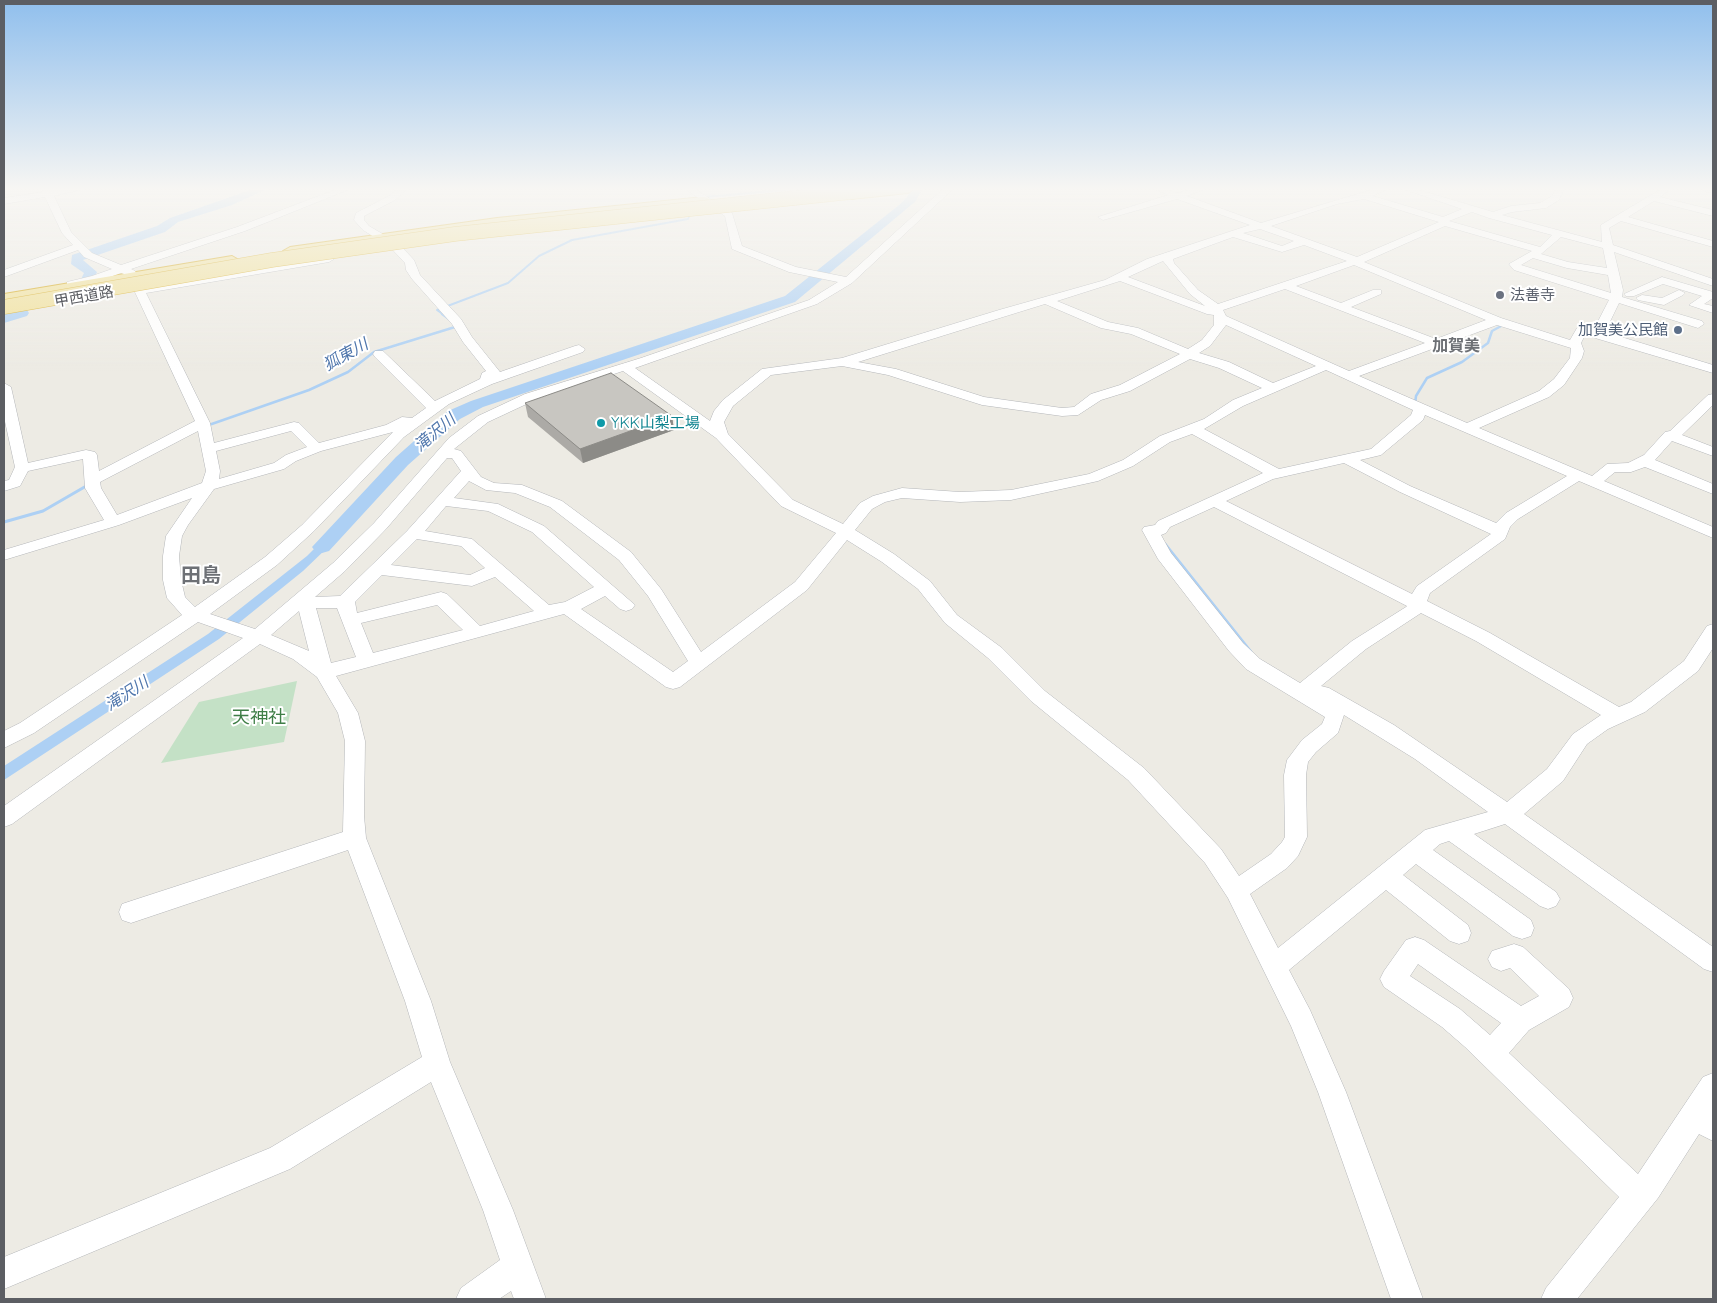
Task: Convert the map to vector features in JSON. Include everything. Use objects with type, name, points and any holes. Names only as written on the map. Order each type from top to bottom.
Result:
[{"type":"highway","name":"甲西道路","points":[[4,304],[309,250]]},
{"type":"highway","points":[[4,304],[343,250]]},
{"type":"highway","name":"甲西道路","points":[[132,281],[374,250]]},
{"type":"street","points":[[4,304],[15,292],[90,280],[132,281],[197,250]]},
{"type":"street","points":[[399,250],[410,262],[411,270],[416,277],[457,322],[466,339],[494,372],[487,376],[481,384]]},
{"type":"street","points":[[743,250],[792,270],[844,280]]},
{"type":"street","points":[[4,818],[303,601],[380,526],[454,441],[476,425],[516,402],[791,310],[827,294],[879,250]]},
{"type":"street","points":[[721,435],[717,422],[720,411],[758,377],[775,369],[844,362],[1003,312],[1049,302],[1182,250]]},
{"type":"street","points":[[1325,250],[1356,261],[1503,323],[1576,346]]},
{"type":"street","points":[[1354,250],[1371,256]]},
{"type":"street","points":[[844,362],[890,372],[982,400],[1069,412],[1078,411],[1096,397],[1118,391],[1156,374],[1190,354],[1206,343],[1219,314],[1252,295],[1287,286],[1384,250]]},
{"type":"street","points":[[1529,250],[1568,265],[1613,272]]},
{"type":"street","points":[[1539,250],[1514,264],[1518,268],[1617,294],[1698,324]]},
{"type":"street","points":[[1598,334],[1617,294],[1608,250]]},
{"type":"street","points":[[1618,250],[1713,283]]},
{"type":"street","points":[[4,274],[85,251],[132,281],[204,426],[213,471],[209,486],[180,524],[174,536],[171,556],[172,580],[176,598],[186,610],[300,654],[324,672]]},
{"type":"street","points":[[1169,256],[1169,264],[1194,292],[1219,314]]},
{"type":"street","points":[[1630,294],[1682,272]]},
{"type":"street","points":[[1699,278],[1713,272]]},
{"type":"street","points":[[1119,276],[1219,314],[1416,406],[1713,533]]},
{"type":"street","points":[[1662,280],[1711,296],[1695,305],[1713,310]]},
{"type":"street","points":[[1287,286],[1435,343]]},
{"type":"street","points":[[1342,307],[1377,292]]},
{"type":"street","points":[[1617,294],[1630,294],[1664,302],[1679,293]]},
{"type":"street","points":[[1049,302],[1105,325],[1134,331],[1190,354],[1224,365],[1272,388]]},
{"type":"street","points":[[1378,321],[1396,312]]},
{"type":"street","points":[[1349,375],[1411,354],[1472,328],[1503,323]]},
{"type":"street","points":[[1469,428],[1487,418],[1524,404],[1559,382],[1576,358],[1578,351],[1575,343],[1581,331],[1598,334],[1713,369]]},
{"type":"street","points":[[4,740],[27,728],[200,617],[271,561],[308,528],[399,434],[434,408],[481,384],[579,349]]},
{"type":"street","points":[[379,354],[434,408]]},
{"type":"street","points":[[568,608],[673,682],[801,586],[866,506],[891,495],[913,492],[960,497],[1011,495],[1073,484],[1110,472],[1165,439],[1194,429],[1238,403],[1328,365]]},
{"type":"street","points":[[625,367],[721,435],[787,503],[845,531],[888,558],[924,585],[951,619],[994,653],[1038,696],[1136,774],[1213,856],[1236,891],[1301,1019],[1332,1092],[1406,1299]]},
{"type":"street","points":[[4,387],[22,467],[15,483],[4,486]]},
{"type":"street","points":[[1304,689],[1359,646],[1413,611],[1423,590],[1499,536],[1502,525],[1512,516],[1586,478],[1612,467],[1631,468],[1644,461],[1670,435],[1675,434],[1713,398]]},
{"type":"street","points":[[1416,406],[1418,417],[1381,449],[1369,455],[1273,472],[1149,532],[1164,555],[1236,648],[1254,664],[1387,730],[1449,772],[1504,816],[1713,961]]},
{"type":"street","points":[[4,555],[113,522],[209,486],[279,466],[291,458],[316,448],[391,428],[408,420],[418,419]]},
{"type":"street","points":[[93,482],[204,426]]},
{"type":"street","points":[[208,449],[294,426],[316,448]]},
{"type":"street","points":[[1194,429],[1273,472]]},
{"type":"street","points":[[1670,435],[1713,452]]},
{"type":"street","points":[[444,453],[456,454],[476,480],[491,487],[516,488],[556,504],[625,556],[655,593],[698,662]]},
{"type":"street","points":[[22,467],[31,467],[86,454],[90,455],[93,482],[113,522]]},
{"type":"street","points":[[1347,459],[1405,489],[1501,531]]},
{"type":"street","points":[[1644,461],[1713,489]]},
{"type":"street","points":[[303,601],[346,602],[413,534],[468,472]]},
{"type":"street","points":[[442,501],[492,507],[538,530],[626,605]]},
{"type":"street","points":[[1214,501],[1483,637],[1620,717]]},
{"type":"street","points":[[413,534],[466,542],[545,612]]},
{"type":"street","points":[[380,569],[472,581],[497,569]]},
{"type":"street","points":[[324,672],[477,633],[528,619],[545,612],[568,608],[606,588]]},
{"type":"street","points":[[351,620],[441,598],[477,633]]},
{"type":"street","points":[[303,601],[324,672],[348,713],[355,742],[353,816],[355,838],[418,1001],[437,1063],[498,1210],[530,1299]]},
{"type":"street","points":[[346,602],[367,661]]},
{"type":"street","points":[[1275,966],[1433,837],[1504,816],[1555,775],[1580,739],[1601,724],[1620,717],[1638,707],[1691,666],[1708,642],[1713,630]]},
{"type":"street","points":[[1236,891],[1279,862],[1290,849],[1296,837],[1295,775],[1298,760],[1309,746],[1331,728],[1335,722],[1335,716],[1328,708],[1304,689]]},
{"type":"street","points":[[1452,831],[1548,899]]},
{"type":"street","points":[[131,912],[355,838]]},
{"type":"street","points":[[1416,851],[1522,928]]},
{"type":"street","points":[[1386,876],[1459,933]]},
{"type":"street","points":[[1520,1021],[1415,948],[1392,979],[1451,1018],[1640,1196]]},
{"type":"street","points":[[1490,1053],[1520,1021],[1560,998],[1514,955],[1501,959]]},
{"type":"street","points":[[4,1274],[280,1159],[437,1063]]},
{"type":"street","points":[[1557,1299],[1704,1120],[1713,1087]]},
{"type":"street","points":[[472,1299],[518,1267]]},
{"type":"green space","name":"天神社","points":[[297,681],[284,742],[161,763],[199,702]]},
{"type":"water","points":[[337,526],[350,526],[303,571],[219,639],[4,780],[4,766],[208,634],[307,556]]},
{"type":"building","name":"YKK山梨工場","points":[[611,373],[672,416],[580,449],[525,403]]},
{"type":"waterway","points":[[88,279],[91,272],[77,264],[76,258],[100,250]]},
{"type":"waterway","name":"狐東川","points":[[444,315],[437,310],[508,283],[539,256],[552,250]]},
{"type":"waterway","name":"滝沢川","points":[[322,547],[368,500],[402,461],[454,415],[477,404],[790,299],[850,250]]},
{"type":"waterway","points":[[4,319],[22,313]]},
{"type":"waterway","name":"狐東川","points":[[442,314],[449,319]]},
{"type":"waterway","name":"狐東川","points":[[206,426],[309,390],[348,372],[374,352],[455,327],[454,324]]},
{"type":"waterway","points":[[1415,404],[1416,396],[1427,378],[1462,362],[1488,343],[1492,331],[1503,325]]},
{"type":"waterway","name":"狐東川","points":[[4,522],[43,511],[88,485]]},
{"type":"waterway","points":[[1165,544],[1251,652]]},
{"type":"place","name":"法善寺","points":[[1500,295]]},
{"type":"place","name":"加賀美公民館","points":[[1678,330]]},
{"type":"place","name":"YKK山梨工場","points":[[601,423]]},
{"type":"district","name":"加賀美","points":[[1456,346]]},
{"type":"district","name":"田島","points":[[201,576]]}]
